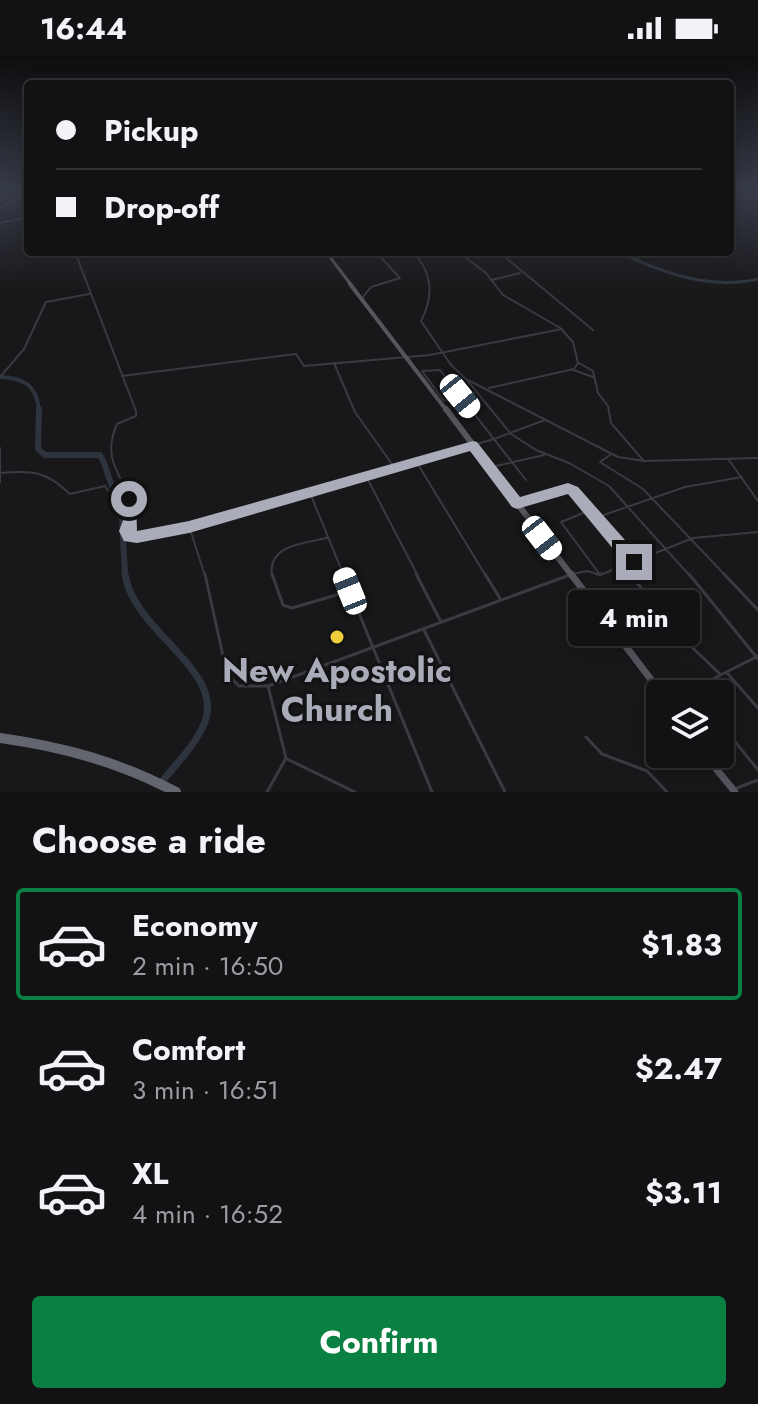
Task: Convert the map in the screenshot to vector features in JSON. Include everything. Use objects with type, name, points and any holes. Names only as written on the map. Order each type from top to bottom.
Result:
[{"type":"highway","points":[[0,738],[98,755],[174,791]]},
{"type":"main road","points":[[329,256],[651,680]]},
{"type":"main road","points":[[715,768],[732,791]]},
{"type":"street","points":[[76,256],[137,416],[117,424],[110,438],[109,452],[129,499],[131,518],[127,527]]},
{"type":"street","points":[[362,297],[369,288],[400,278],[380,256]]},
{"type":"street","points":[[416,256],[430,274],[430,308],[421,321],[511,434],[605,482],[668,549],[757,657],[711,680]]},
{"type":"street","points":[[463,256],[486,273],[507,298],[540,313],[572,339],[578,363],[593,371],[598,393],[608,406],[611,423],[644,461]]},
{"type":"street","points":[[503,256],[593,330]]},
{"type":"street","points":[[490,280],[521,272]]},
{"type":"street","points":[[0,377],[25,347],[46,302],[90,293]]},
{"type":"street","points":[[122,376],[296,354],[302,365],[443,352],[562,329]]},
{"type":"street","points":[[334,363],[355,412],[395,468]]},
{"type":"street","points":[[572,370],[578,363]]},
{"type":"street","points":[[476,392],[460,396],[442,402],[422,371],[439,369],[460,396],[495,439],[526,480]]},
{"type":"street","points":[[487,389],[511,381],[572,370],[594,378]]},
{"type":"street","points":[[466,379],[610,455],[644,461],[758,458]]},
{"type":"street","points":[[0,473],[22,471],[51,476],[70,494],[105,486],[114,496],[128,534],[133,537],[189,527],[495,439],[545,420]]},
{"type":"street","points":[[0,448],[0,482]]},
{"type":"street","points":[[491,468],[545,454]]},
{"type":"street","points":[[610,455],[600,462],[655,500],[758,610]]},
{"type":"street","points":[[728,459],[758,501]]},
{"type":"street","points":[[417,462],[501,600]]},
{"type":"street","points":[[365,475],[441,622]]},
{"type":"street","points":[[595,518],[655,500],[685,487],[742,477]]},
{"type":"street","points":[[517,503],[570,489],[634,562]]},
{"type":"street","points":[[309,492],[432,792]]},
{"type":"street","points":[[590,510],[561,522],[600,575]]},
{"type":"street","points":[[189,527],[211,594],[227,674],[242,688],[268,686],[571,574],[587,571],[600,575],[693,538],[758,532]]},
{"type":"street","points":[[328,538],[286,548],[272,555],[269,559],[280,600],[283,605],[292,608],[350,591]]},
{"type":"street","points":[[624,567],[676,632],[720,674]]},
{"type":"street","points":[[423,629],[505,792]]},
{"type":"street","points":[[726,671],[758,708]]},
{"type":"street","points":[[267,792],[286,758],[268,686]]},
{"type":"street","points":[[586,737],[602,754],[647,771],[667,792]]},
{"type":"street","points":[[734,740],[758,770]]},
{"type":"street","points":[[286,758],[355,792]]},
{"type":"street","points":[[732,791],[758,780]]},
{"type":"waterway","points":[[629,256],[687,278],[723,282],[758,279]]},
{"type":"waterway","points":[[0,377],[16,379],[28,385],[36,395],[39,411]]},
{"type":"waterway","points":[[39,411],[38,449],[45,455],[100,455],[122,516],[125,576]]},
{"type":"waterway","points":[[125,574],[132,595],[144,614],[191,668],[208,704],[200,732],[164,779]]},
{"type":"place","name":"New Apostolic Church","points":[[337,637]]},
{"type":"route","points":[[129,499],[132,511],[127,531],[130,536],[137,537],[189,527],[473,445],[517,503],[573,490],[634,562]]}]
